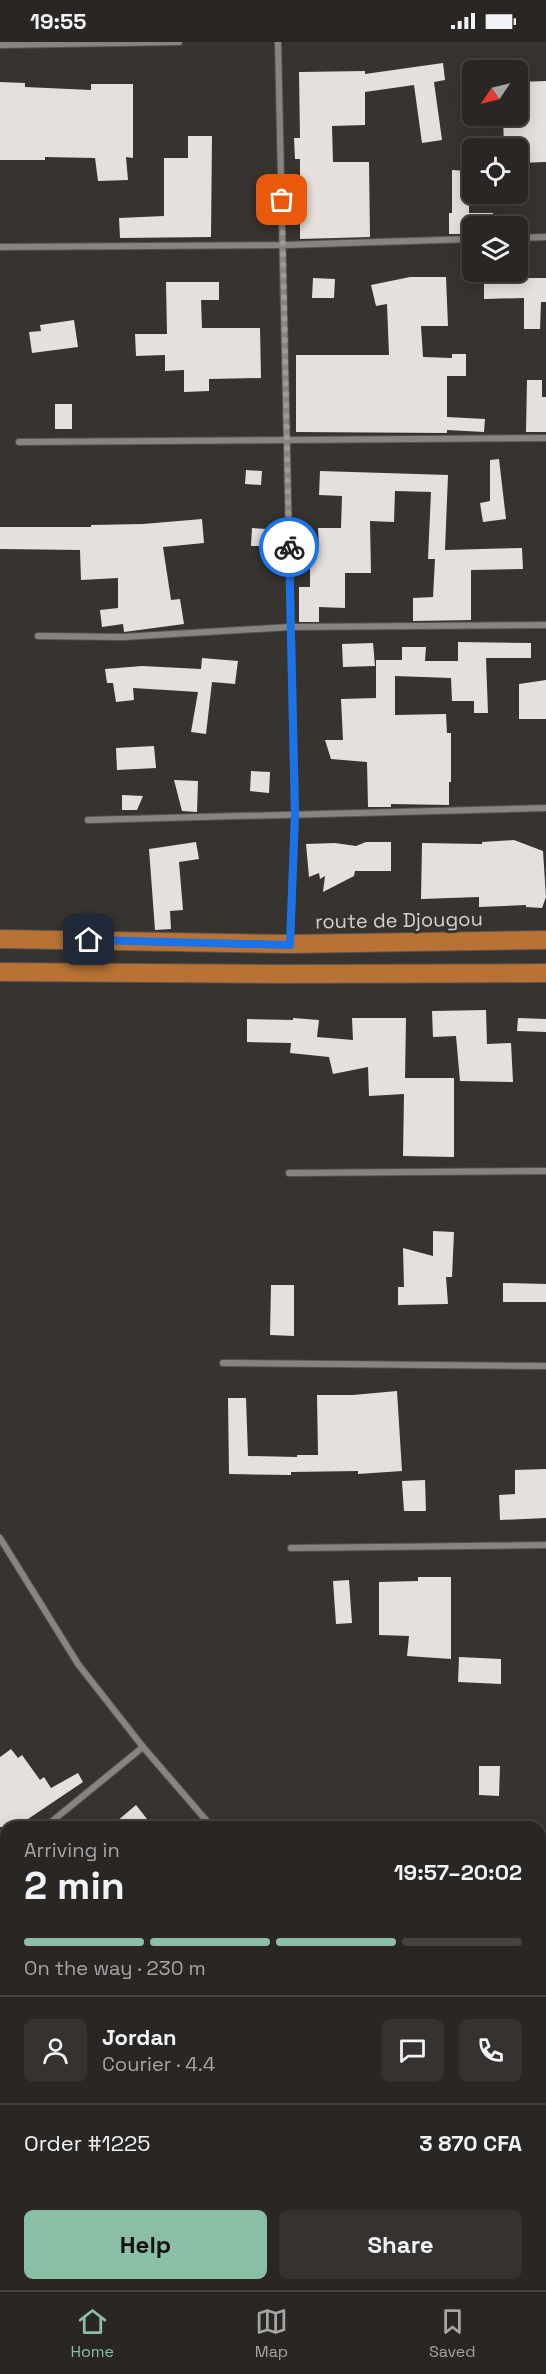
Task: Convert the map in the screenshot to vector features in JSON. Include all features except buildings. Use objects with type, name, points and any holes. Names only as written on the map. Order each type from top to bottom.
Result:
[{"type":"highway","name":"route de Djougou","points":[[0,939],[290,945],[546,940]]},
{"type":"highway","points":[[0,972],[546,973]]},
{"type":"street","points":[[0,45],[179,42]]},
{"type":"street","points":[[278,42],[295,814],[290,945]]},
{"type":"street","points":[[528,238],[546,237]]},
{"type":"street","points":[[0,247],[284,245],[462,239]]},
{"type":"street","points":[[19,442],[546,438]]},
{"type":"street","points":[[38,636],[123,637],[290,627],[546,625]]},
{"type":"street","points":[[88,820],[546,808]]},
{"type":"street","points":[[289,1173],[546,1171]]},
{"type":"street","points":[[223,1363],[546,1366]]},
{"type":"street","points":[[0,1538],[78,1664],[143,1747],[207,1821]]},
{"type":"street","points":[[291,1548],[546,1545]]},
{"type":"street","points":[[52,1821],[143,1747]]},
{"type":"way so far","points":[[282,200],[289,547]]},
{"type":"route","points":[[89,940],[290,945],[295,814],[289,547]]}]
